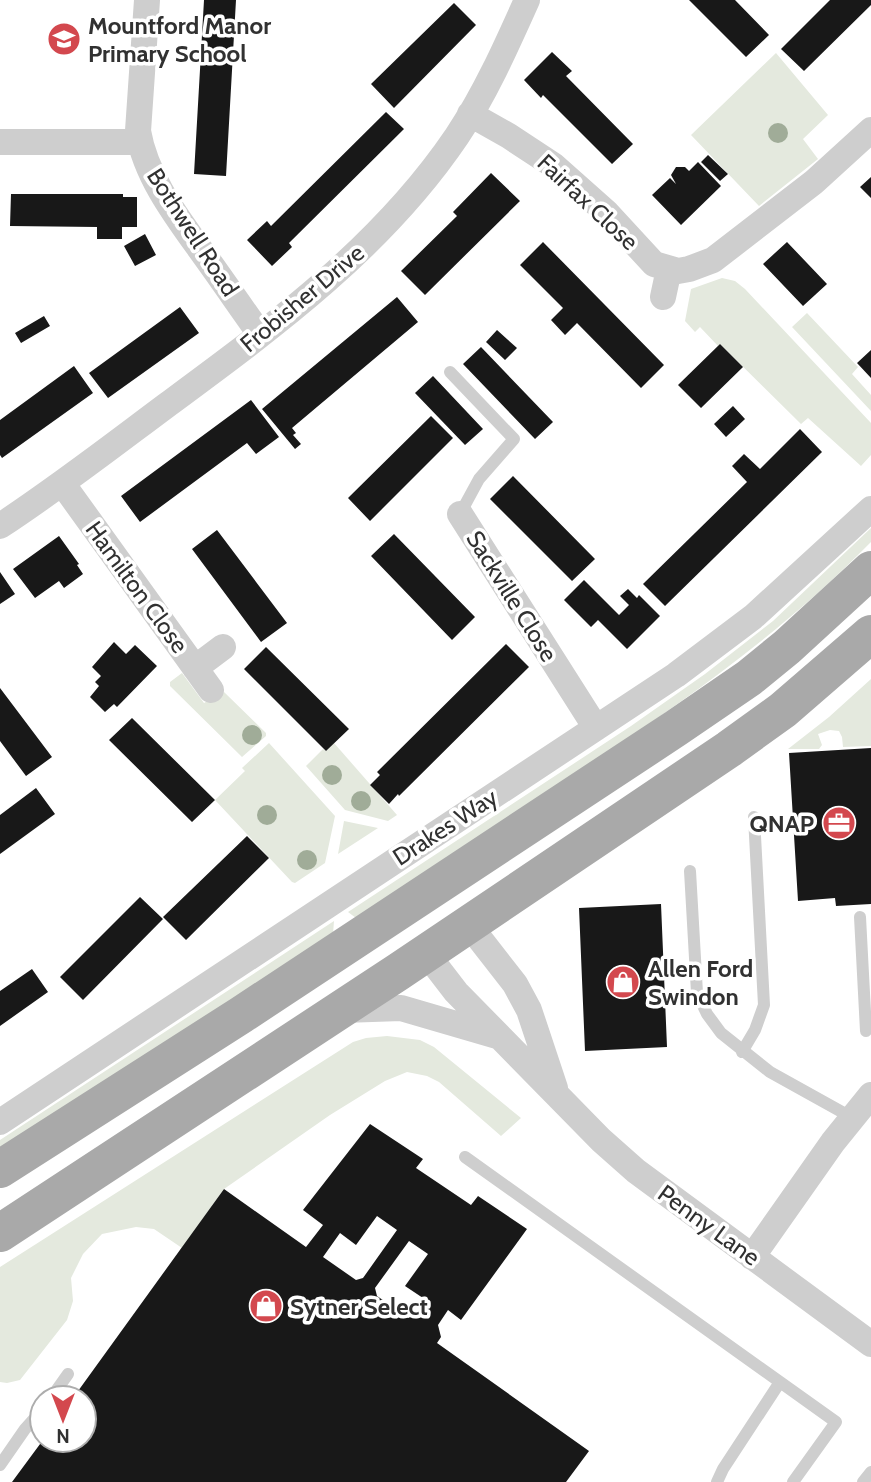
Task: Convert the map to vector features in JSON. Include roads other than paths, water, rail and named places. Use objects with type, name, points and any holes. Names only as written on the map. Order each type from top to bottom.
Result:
[{"type":"main road","name":"Drakes Way","points":[[0,1169],[241,1015],[749,678],[871,570]]},
{"type":"main road","points":[[0,1233],[469,925],[729,750],[783,709],[871,634]]},
{"type":"main road","points":[[423,894],[469,925]]},
{"type":"main road","points":[[423,894],[426,953]]},
{"type":"street","name":"Bothwell Road","points":[[147,0],[138,125],[140,142],[156,181],[170,205],[260,334]]},
{"type":"street","name":"Frobisher Drive","points":[[0,526],[62,483],[260,334],[326,282],[369,242],[436,165],[470,114],[497,66],[527,0]]},
{"type":"street","name":"Fairfax Close","points":[[470,114],[553,165],[600,206],[654,264],[669,269]]},
{"type":"street","points":[[663,297],[669,269],[690,269],[713,260],[814,182],[871,130]]},
{"type":"street","points":[[0,142],[140,142]]},
{"type":"street","name":"Hamilton Close","points":[[62,483],[211,690]]},
{"type":"street","name":"Drakes Way","points":[[0,1122],[676,675],[753,617],[871,509]]},
{"type":"street","name":"Sackville Close","points":[[460,514],[596,728]]},
{"type":"street","points":[[195,668],[223,648]]},
{"type":"street","name":"Penny Lane","points":[[469,925],[515,984],[529,1010],[557,1093]]},
{"type":"street","name":"Penny Lane","points":[[426,953],[446,982],[498,1036],[601,1140],[636,1171],[871,1344]]},
{"type":"street","name":"Penny Lane","points":[[340,1010],[401,1008],[498,1036]]},
{"type":"street","points":[[752,1257],[851,1117],[871,1096]]},
{"type":"lane","name":"Sackville Close","points":[[450,372],[514,439],[479,479],[460,514]]},
{"type":"lane","points":[[743,1052],[764,1005],[754,817]]},
{"type":"lane","points":[[690,871],[697,993],[701,1004],[721,1033],[743,1052],[770,1072],[851,1117]]},
{"type":"lane","points":[[860,917],[866,955],[866,1031]]},
{"type":"lane","points":[[465,1157],[836,1422],[793,1482]]},
{"type":"lane","points":[[61,1384],[68,1374]]},
{"type":"lane","points":[[717,1482],[780,1382]]},
{"type":"lane","points":[[0,1465],[28,1426]]},
{"type":"lane","points":[[863,1482],[871,1472]]},
{"type":"place","name":"Mountford Manor Primary School","points":[[64,39]]},
{"type":"place","name":"QNAP","points":[[839,823]]},
{"type":"place","name":"Allen Ford Swindon","points":[[623,982]]},
{"type":"place","name":"Sytner Select","points":[[266,1306]]}]
